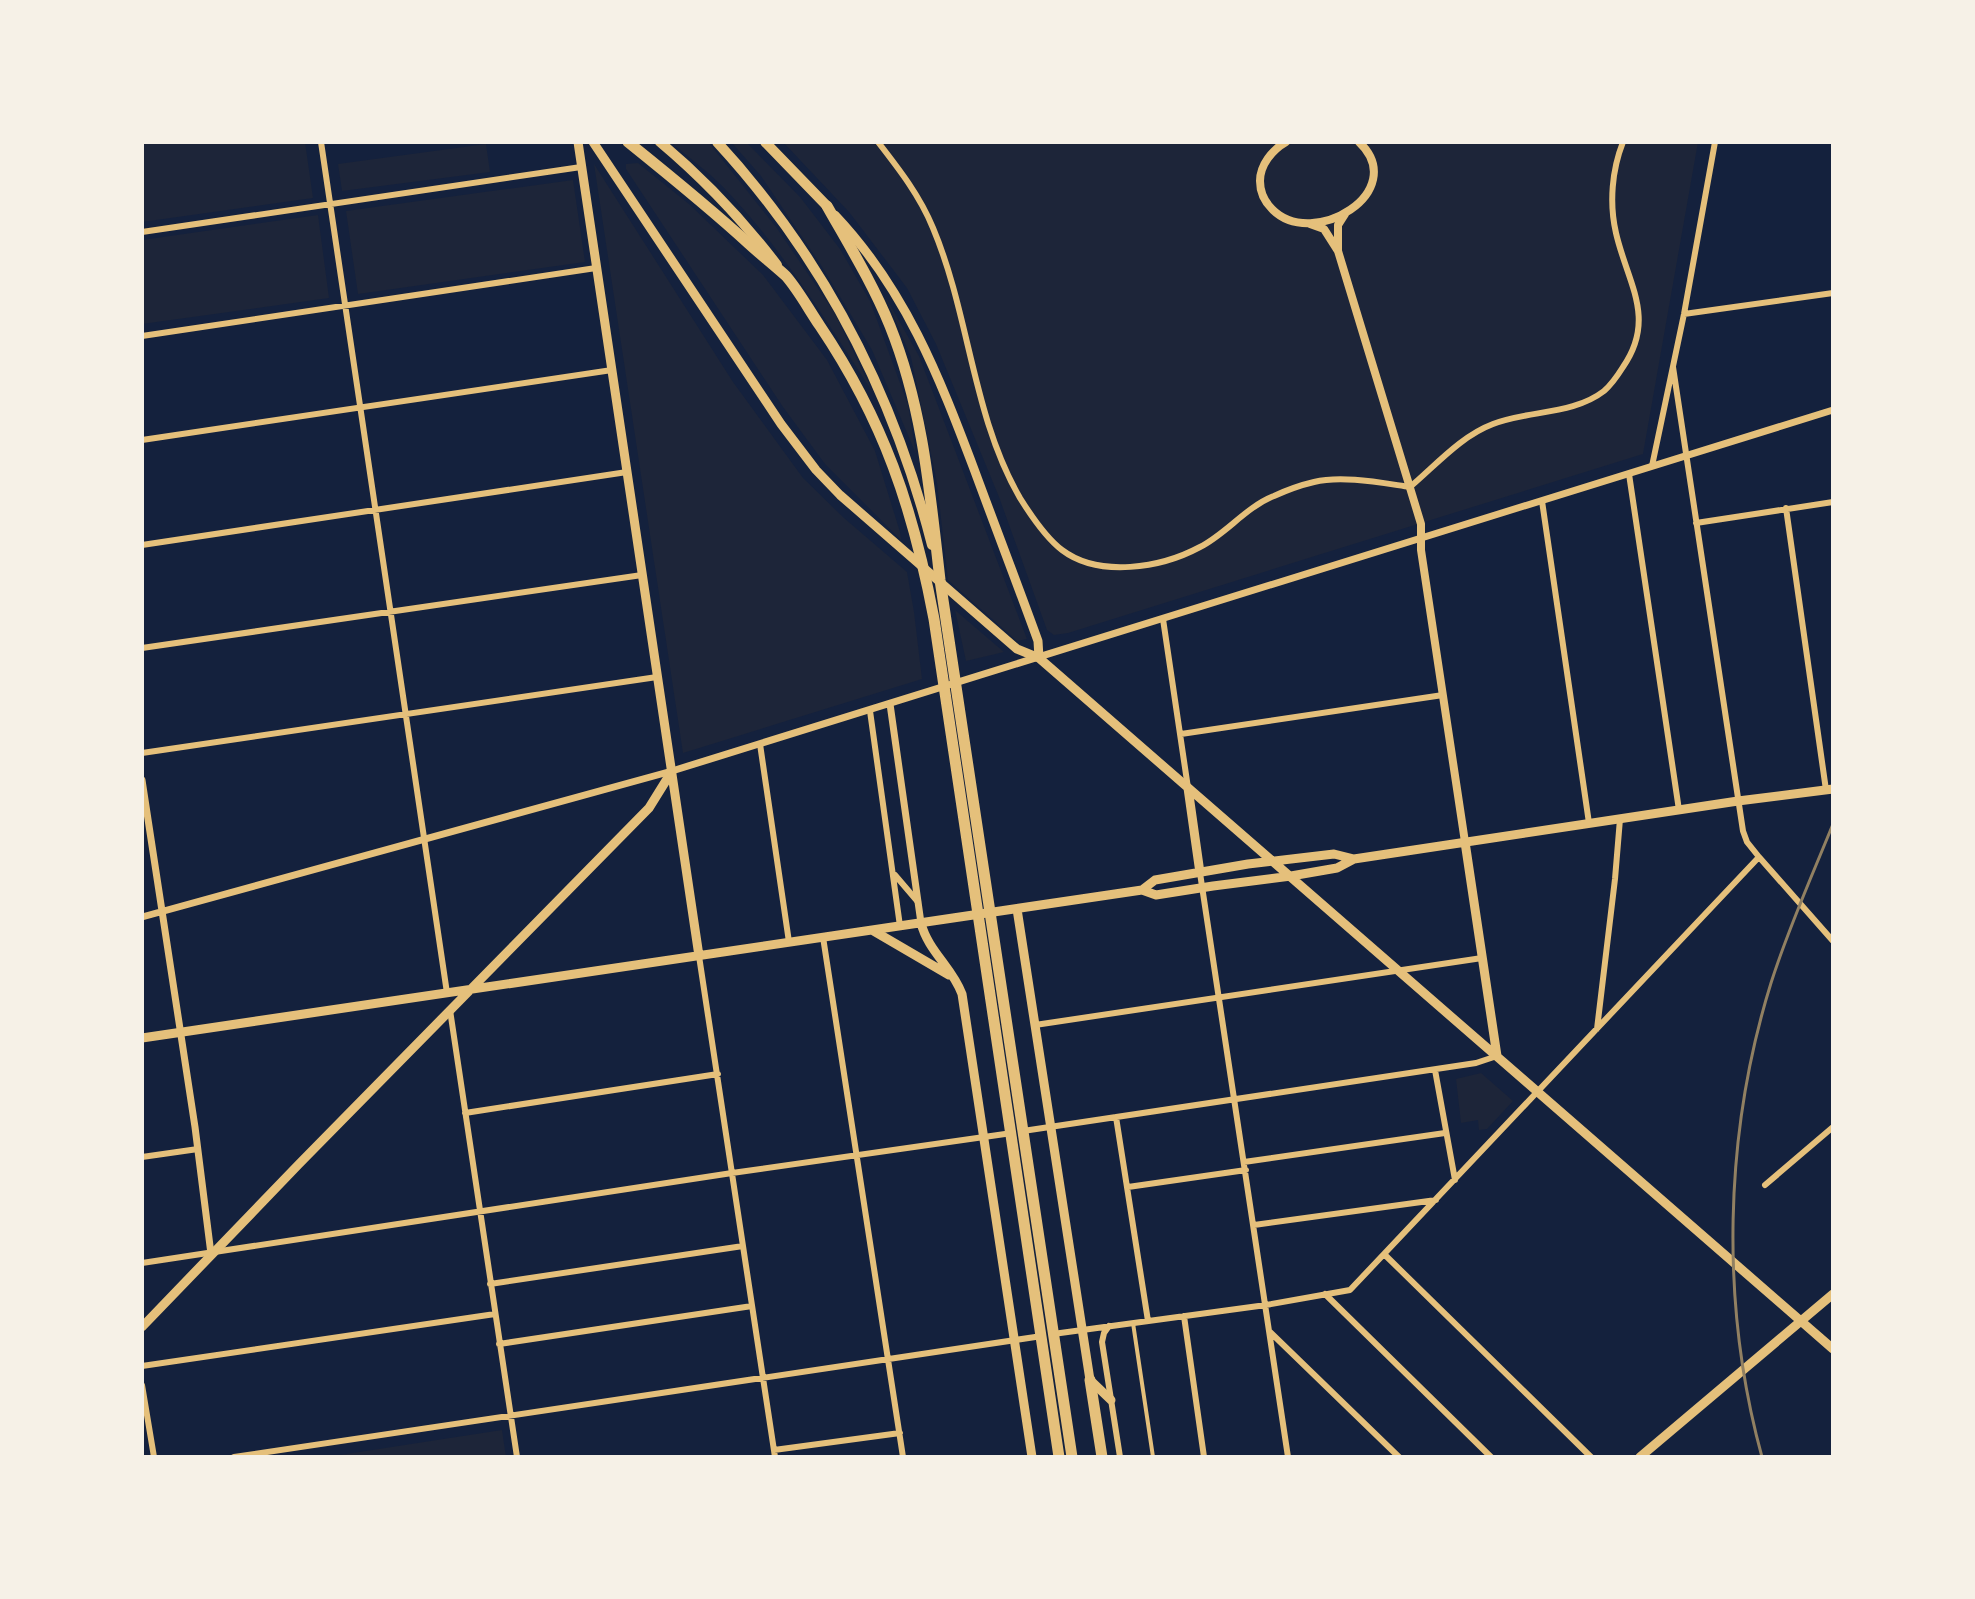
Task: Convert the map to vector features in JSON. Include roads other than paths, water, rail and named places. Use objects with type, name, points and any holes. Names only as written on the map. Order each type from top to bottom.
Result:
[{"type":"highway","points":[[628,142],[706,205],[787,278]]},
{"type":"highway","points":[[660,142],[718,194],[787,278],[844,362],[874,419],[899,480],[919,546],[936,635],[1059,1457]]},
{"type":"highway","points":[[717,142],[791,233],[819,274],[855,338],[886,405],[907,462],[940,580]]},
{"type":"highway","points":[[765,142],[827,206],[880,302],[908,377],[926,459],[940,580],[1072,1457]]},
{"type":"highway","points":[[1090,1380],[1102,1457]]},
{"type":"main road","points":[[578,142],[699,956]]},
{"type":"main road","points":[[593,142],[798,448],[840,495],[1017,649],[1039,658],[1833,1349]]},
{"type":"main road","points":[[1338,251],[1338,225],[1365,196],[1375,177],[1370,156],[1359,142]]},
{"type":"main road","points":[[1284,143],[1265,162],[1261,173],[1261,193],[1266,202],[1284,219],[1294,223],[1326,221],[1348,212]]},
{"type":"main road","points":[[827,206],[849,229],[882,274],[929,356],[1038,641],[1039,658]]},
{"type":"main road","points":[[1310,224],[1324,229],[1338,251],[1421,524],[1421,550],[1497,1056]]},
{"type":"main road","points":[[142,1327],[649,808],[672,771]]},
{"type":"main road","points":[[1188,788],[1200,873]]},
{"type":"main road","points":[[142,1038],[1142,890],[1156,895],[1291,876],[1337,868],[1354,859],[1829,789]]},
{"type":"main road","points":[[1142,890],[1155,880],[1273,861],[1334,854],[1354,859]]},
{"type":"main road","points":[[1013,910],[1090,1380],[1111,1400]]},
{"type":"main road","points":[[921,923],[927,942],[962,994],[987,1137],[1032,1457]]},
{"type":"main road","points":[[872,930],[942,971],[958,985]]},
{"type":"main road","points":[[1640,1457],[1833,1294]]},
{"type":"street","points":[[321,142],[517,1457]]},
{"type":"street","points":[[878,142],[920,200],[934,229],[955,291],[996,449],[1029,513],[1060,549],[1083,562],[1132,567],[1160,563],[1201,547],[1272,496],[1316,481],[1360,480],[1410,487],[1480,429],[1507,419],[1571,406],[1606,389],[1629,359],[1638,337],[1640,314],[1616,231],[1612,200],[1617,158],[1623,142]]},
{"type":"street","points":[[1652,466],[1715,142]]},
{"type":"street","points":[[142,232],[581,167]]},
{"type":"street","points":[[142,336],[596,268]]},
{"type":"street","points":[[1684,314],[1833,293]]},
{"type":"street","points":[[1673,367],[1743,831],[1759,857],[1833,941]]},
{"type":"street","points":[[142,440],[612,370]]},
{"type":"street","points":[[142,917],[672,771],[1832,412]]},
{"type":"street","points":[[142,545],[627,472]]},
{"type":"street","points":[[1629,474],[1679,810]]},
{"type":"street","points":[[1542,501],[1589,823]]},
{"type":"street","points":[[1696,523],[1833,502]]},
{"type":"street","points":[[1786,508],[1829,789]]},
{"type":"street","points":[[142,648],[642,575]]},
{"type":"street","points":[[1163,619],[1188,788]]},
{"type":"street","points":[[142,753],[657,677]]},
{"type":"street","points":[[1181,734],[1443,695]]},
{"type":"street","points":[[890,704],[921,923]]},
{"type":"street","points":[[870,711],[900,926]]},
{"type":"street","points":[[760,744],[789,942]]},
{"type":"street","points":[[142,780],[211,1254]]},
{"type":"street","points":[[1597,1029],[1620,819]]},
{"type":"street","points":[[234,1457],[1065,1332],[1266,1305],[1350,1290],[1759,857]]},
{"type":"street","points":[[893,872],[918,902]]},
{"type":"street","points":[[1200,873],[1288,1457]]},
{"type":"street","points":[[823,937],[903,1457]]},
{"type":"street","points":[[699,956],[774,1454],[900,1433]]},
{"type":"street","points":[[1034,1025],[1482,958]]},
{"type":"street","points":[[142,1263],[1435,1070],[1497,1056]]},
{"type":"street","points":[[1435,1070],[1455,1180]]},
{"type":"street","points":[[465,1113],[718,1074]]},
{"type":"street","points":[[1116,1117],[1148,1321]]},
{"type":"street","points":[[1765,1185],[1833,1127]]},
{"type":"street","points":[[1128,1187],[1445,1133]]},
{"type":"street","points":[[142,1157],[198,1149]]},
{"type":"street","points":[[1254,1225],[1436,1200]]},
{"type":"street","points":[[490,1284],[743,1246]]},
{"type":"street","points":[[1385,1255],[1591,1457]]},
{"type":"street","points":[[1325,1294],[1491,1457]]},
{"type":"street","points":[[499,1344],[752,1306]]},
{"type":"street","points":[[142,1366],[495,1314]]},
{"type":"street","points":[[1184,1316],[1204,1457]]},
{"type":"street","points":[[1133,1323],[1153,1457]]},
{"type":"street","points":[[1109,1326],[1102,1342],[1120,1457]]},
{"type":"street","points":[[1270,1332],[1399,1457]]},
{"type":"street","points":[[142,1385],[154,1457]]},
{"type":"railway","points":[[1762,1457],[1748,1399],[1739,1340],[1734,1280],[1736,1159],[1755,1040],[1771,983],[1833,824]]}]
